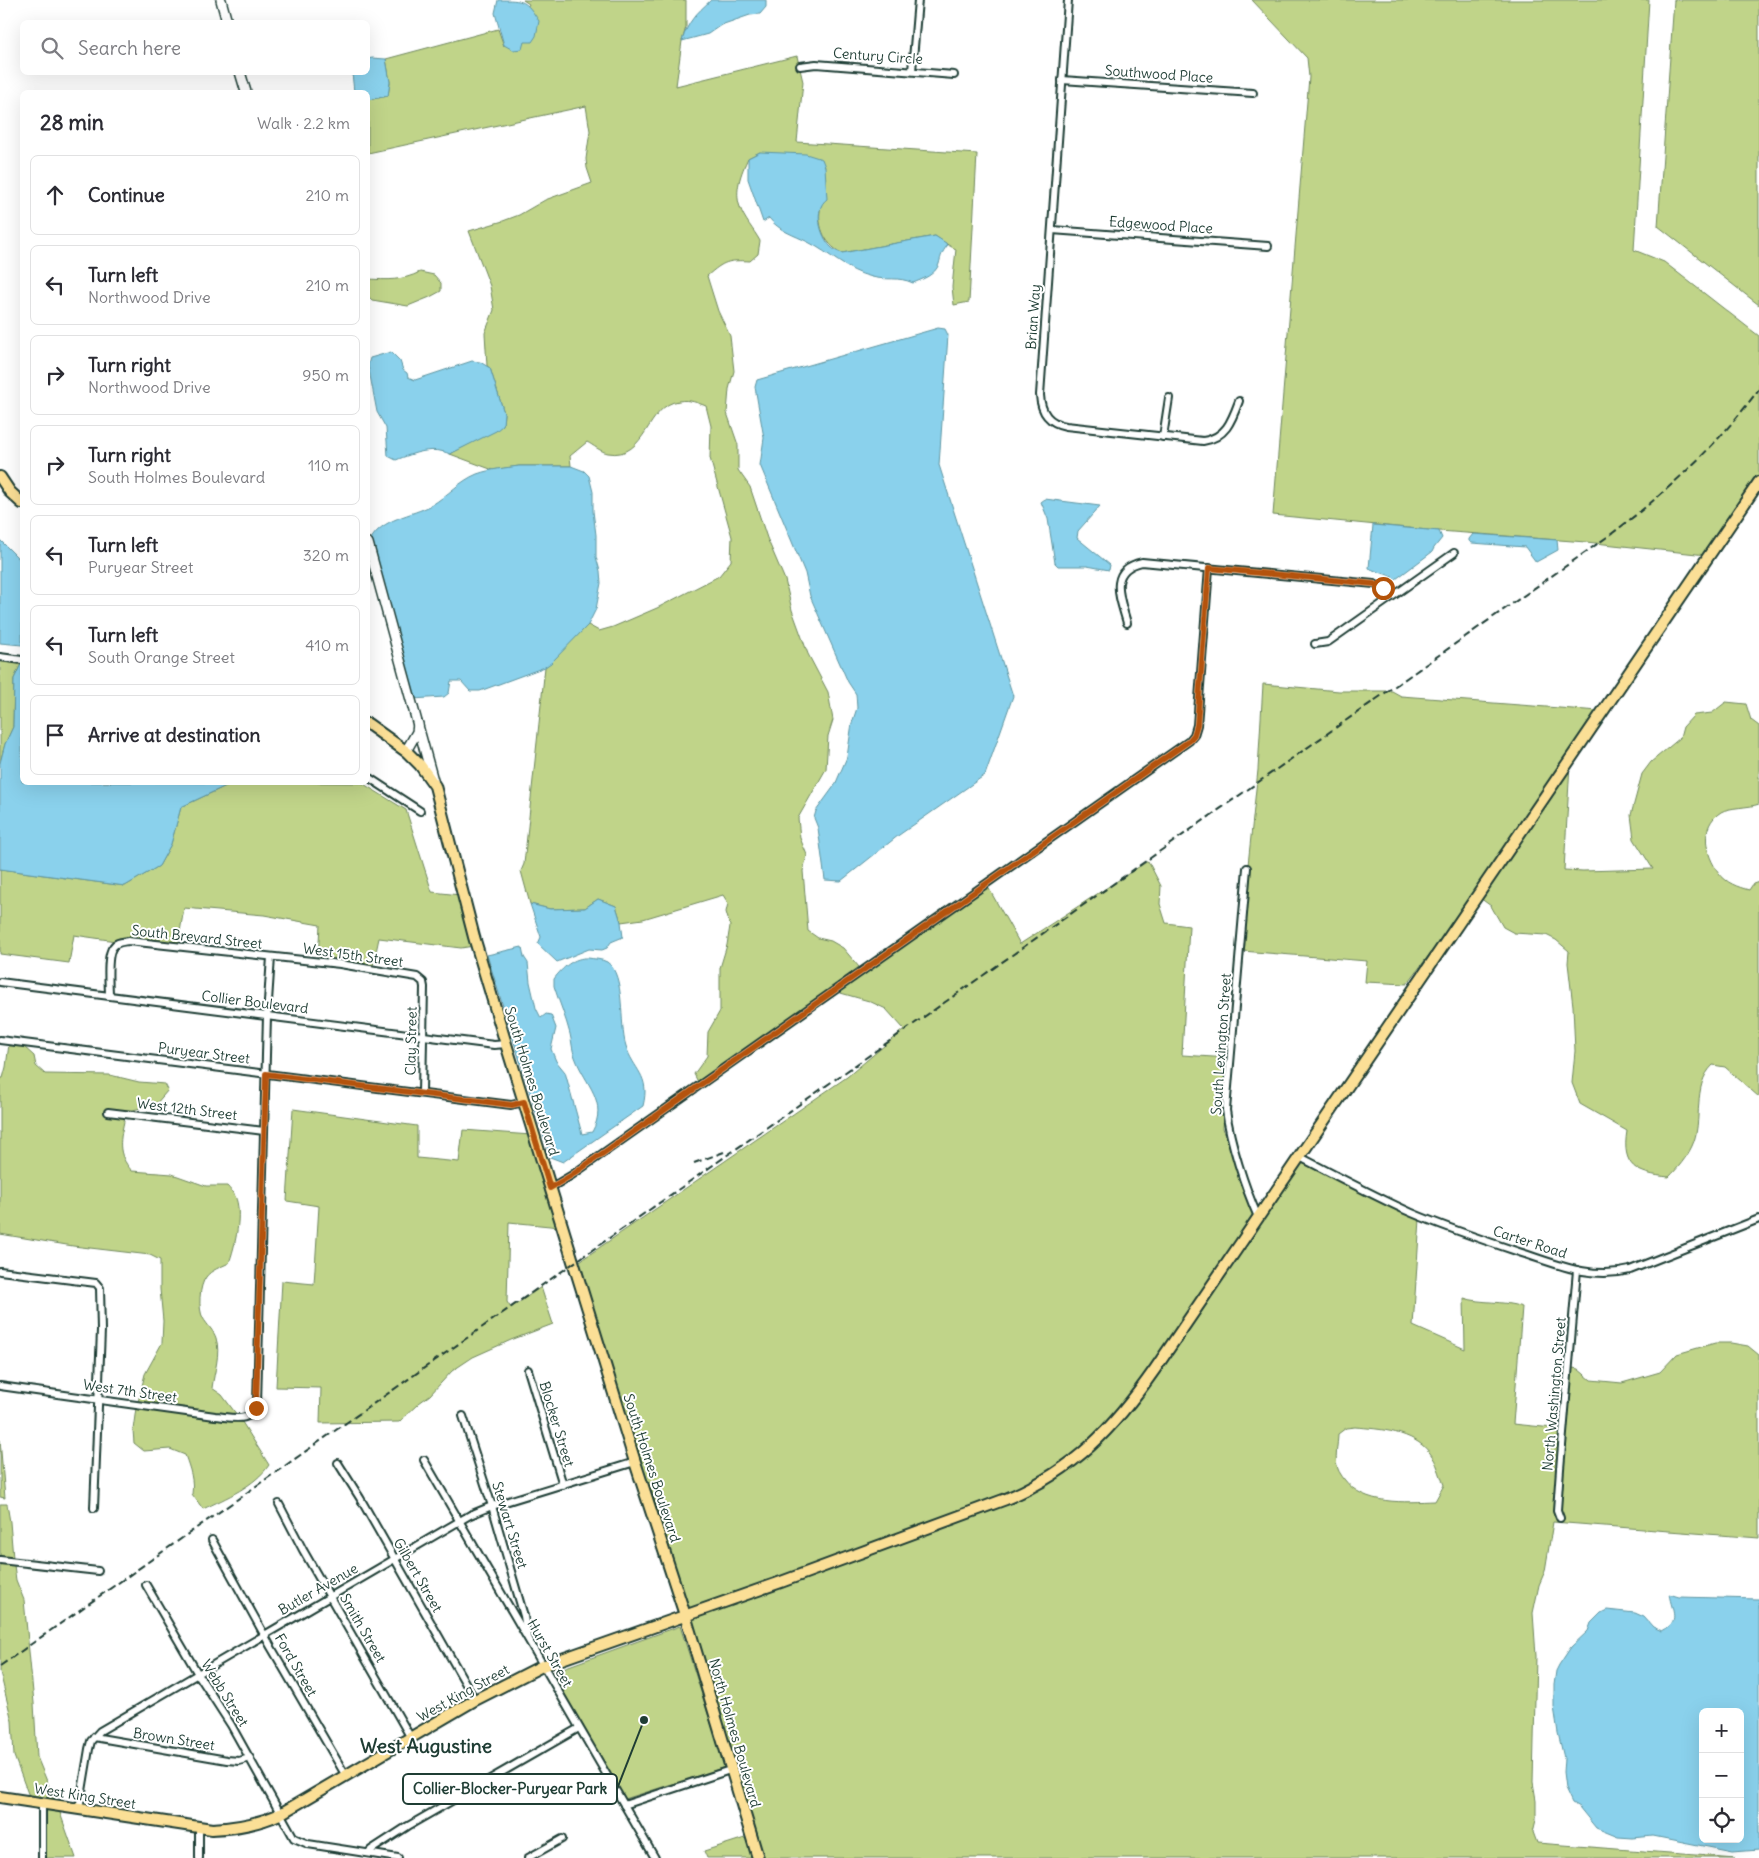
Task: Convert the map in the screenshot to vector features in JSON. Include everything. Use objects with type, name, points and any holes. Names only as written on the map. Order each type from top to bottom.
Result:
[{"type":"main road","points":[[221,0],[226,20]]},
{"type":"main road","points":[[241,75],[245,90]]},
{"type":"main road","points":[[0,477],[10,492],[20,501]]},
{"type":"main road","name":"West King Street","points":[[0,1797],[219,1829],[240,1827],[260,1822],[280,1814],[475,1700],[542,1666],[781,1582],[1006,1499],[1034,1486],[1061,1470],[1100,1439],[1129,1405],[1155,1369],[1759,482]]},
{"type":"main road","name":"South Holmes Boulevard","points":[[370,550],[435,786],[474,937],[635,1462],[685,1615]]},
{"type":"main road","points":[[406,751],[417,732],[418,724]]},
{"type":"main road","points":[[370,725],[406,751],[420,765],[435,786]]},
{"type":"main road","name":"North Holmes Boulevard","points":[[685,1615],[758,1858]]},
{"type":"street","points":[[912,71],[918,0]]},
{"type":"street","name":"Brian Way","points":[[1068,0],[1040,396],[1040,403],[1045,416],[1055,423],[1066,426],[1203,441],[1214,439],[1224,432],[1229,426],[1239,401]]},
{"type":"street","name":"Century Circle","points":[[800,66],[816,64],[954,75]]},
{"type":"street","name":"Southwood Place","points":[[1062,80],[1254,93]]},
{"type":"street","name":"Edgewood Place","points":[[1052,230],[1268,246]]},
{"type":"street","points":[[1162,437],[1169,398]]},
{"type":"street","points":[[1315,644],[1328,642],[1454,553]]},
{"type":"street","points":[[1127,623],[1118,589],[1119,579],[1125,569],[1142,562],[1374,584],[1383,588],[1391,597]]},
{"type":"street","points":[[550,1188],[572,1175],[1189,741],[1194,735],[1197,725],[1209,568]]},
{"type":"street","points":[[0,657],[20,660]]},
{"type":"street","points":[[370,778],[420,811]]},
{"type":"street","name":"South Lexington Street","points":[[1247,868],[1226,1110],[1230,1134],[1252,1204],[1258,1217]]},
{"type":"street","name":"South Brevard Street","points":[[109,996],[109,959],[112,948],[118,942],[128,941],[271,957]]},
{"type":"street","points":[[264,1131],[267,1016],[271,957]]},
{"type":"street","name":"West 15th Street","points":[[271,957],[340,964],[414,976],[420,979],[424,988]]},
{"type":"street","name":"Collier Boulevard","points":[[0,982],[494,1045],[506,1044]]},
{"type":"street","name":"Clay Street","points":[[422,1093],[424,988]]},
{"type":"street","name":"Puryear Street","points":[[0,1040],[512,1105],[524,1102]]},
{"type":"street","name":"West 12th Street","points":[[108,1112],[264,1131]]},
{"type":"street","name":"West 7th Street","points":[[0,1386],[234,1418],[243,1418],[254,1412],[257,1404],[264,1131]]},
{"type":"street","name":"Carter Road","points":[[1300,1157],[1430,1221],[1577,1270],[1597,1274],[1630,1270],[1759,1219]]},
{"type":"street","name":"North Washington Street","points":[[1560,1518],[1557,1510],[1577,1270]]},
{"type":"street","points":[[0,1271],[96,1283],[100,1288],[102,1302],[94,1508]]},
{"type":"street","name":"Blocker Street","points":[[528,1370],[563,1485]]},
{"type":"street","name":"Stewart Street","points":[[463,1416],[492,1506],[524,1616],[529,1642]]},
{"type":"street","name":"Hurst Street","points":[[424,1460],[655,1858]]},
{"type":"street","name":"Butler Avenue","points":[[94,1737],[100,1731],[458,1521],[492,1506],[635,1462]]},
{"type":"street","name":"Gilbert Street","points":[[338,1463],[475,1700]]},
{"type":"street","name":"Smith Street","points":[[279,1504],[302,1550],[411,1738]]},
{"type":"street","name":"Ford Street","points":[[212,1540],[264,1635],[346,1776]]},
{"type":"street","points":[[0,1560],[98,1572]]},
{"type":"street","name":"Webb Street","points":[[146,1585],[250,1758],[294,1838],[303,1843],[398,1858]]},
{"type":"street","points":[[368,1854],[371,1850],[408,1826],[579,1728]]},
{"type":"street","points":[[78,1809],[89,1748],[94,1737]]},
{"type":"street","name":"Brown Street","points":[[94,1737],[227,1760],[250,1758]]},
{"type":"street","points":[[624,1804],[730,1770]]},
{"type":"street","points":[[42,1804],[42,1858]]},
{"type":"street","points":[[199,1827],[199,1858]]},
{"type":"street","points":[[528,1858],[562,1839]]},
{"type":"green space","points":[[523,0],[686,0],[686,27],[682,41],[676,86],[797,56],[803,82],[797,142],[977,154],[969,302],[954,305],[952,287],[956,249],[935,236],[842,253],[830,244],[823,232],[820,218],[822,203],[760,152],[748,158],[738,188],[738,201],[742,211],[760,241],[758,254],[750,261],[727,262],[707,276],[718,311],[730,336],[734,371],[729,389],[727,413],[738,445],[738,470],[750,487],[767,538],[785,580],[792,610],[808,654],[828,692],[833,720],[828,736],[826,769],[798,818],[800,838],[807,855],[803,871],[808,931],[818,938],[831,941],[843,948],[859,967],[698,1082],[694,1074],[707,1056],[708,1032],[720,1011],[720,968],[730,926],[726,912],[728,903],[723,895],[643,919],[621,922],[616,906],[598,899],[585,908],[550,909],[530,904],[521,871],[524,864],[545,667],[588,625],[599,631],[657,608],[719,576],[731,561],[732,537],[710,458],[711,426],[706,406],[686,401],[679,401],[668,405],[659,412],[639,441],[631,448],[621,453],[608,453],[587,442],[570,456],[571,466],[519,466],[493,470],[450,454],[503,425],[504,413],[490,368],[487,366],[485,333],[494,310],[490,286],[469,231],[519,215],[545,200],[592,183],[586,159],[590,131],[586,106],[370,153],[370,100],[388,96],[390,82],[386,59],[498,29],[504,46],[529,4]]},
{"type":"green space","points":[[1252,0],[1649,0],[1634,250],[1664,262],[1759,336],[1759,477],[1706,555],[1586,542],[1439,531],[1273,515],[1309,77],[1307,58]]},
{"type":"green space","points":[[1674,0],[1759,0],[1759,305],[1658,226]]},
{"type":"green space","points":[[420,272],[434,275],[441,283],[441,291],[408,306],[372,300],[370,298],[370,279],[388,280]]},
{"type":"green space","points":[[0,661],[20,664],[20,666],[14,679],[13,727],[5,744],[0,763]]},
{"type":"green space","points":[[1263,684],[1339,691],[1392,691],[1401,696],[1599,711],[1460,914],[1407,984],[1365,982],[1367,961],[1242,951],[1250,866],[1248,865],[1258,770]]},
{"type":"green space","points":[[1726,702],[1746,704],[1751,720],[1759,726],[1759,804],[1721,812],[1709,825],[1707,841],[1710,858],[1725,879],[1749,890],[1753,884],[1759,882],[1759,1097],[1725,1067],[1713,1065],[1706,1073],[1702,1083],[1697,1126],[1692,1146],[1682,1162],[1669,1177],[1658,1176],[1640,1171],[1629,1161],[1626,1143],[1627,1131],[1580,1104],[1572,1083],[1575,1051],[1573,1006],[1568,963],[1569,951],[1556,940],[1546,935],[1514,933],[1503,927],[1491,906],[1480,898],[1570,764],[1564,870],[1653,869],[1634,839],[1631,815],[1642,774],[1651,762],[1680,738],[1683,727],[1694,715],[1712,713]]},
{"type":"green space","points":[[228,785],[365,785],[406,810],[432,892],[460,895],[474,946],[461,948],[379,938],[373,966],[318,959],[320,925],[264,915],[184,908],[178,944],[128,938],[116,941],[74,935],[69,963],[0,954],[0,869],[125,886],[159,866],[171,844],[181,807]]},
{"type":"green space","points":[[1148,861],[1161,886],[1160,904],[1166,923],[1189,926],[1182,1055],[1229,1058],[1223,1128],[1249,1205],[1255,1217],[1127,1403],[1069,1461],[1005,1496],[687,1611],[577,1263],[847,1077],[904,1029],[886,1009],[869,1001],[837,992],[988,887],[1020,944]]},
{"type":"green space","points":[[9,1044],[23,1046],[34,1056],[36,1066],[45,1074],[110,1075],[139,1082],[165,1084],[168,1090],[156,1104],[129,1111],[105,1109],[105,1115],[125,1117],[121,1146],[123,1158],[132,1171],[172,1174],[206,1186],[227,1186],[235,1196],[238,1220],[236,1239],[229,1263],[206,1277],[202,1286],[200,1303],[201,1314],[214,1333],[217,1344],[212,1388],[222,1395],[237,1415],[138,1402],[145,1374],[162,1343],[163,1321],[160,1260],[150,1255],[73,1246],[0,1234],[0,1078],[3,1078],[6,1067]]},
{"type":"green space","points":[[293,1109],[417,1126],[417,1158],[459,1162],[463,1130],[531,1135],[560,1227],[509,1222],[507,1302],[511,1308],[541,1287],[553,1324],[473,1357],[452,1371],[430,1395],[399,1422],[320,1423],[321,1388],[276,1387],[282,1281],[314,1284],[319,1206],[287,1201]]},
{"type":"green space","points":[[1300,1161],[1374,1195],[1420,1219],[1413,1326],[1465,1349],[1464,1298],[1507,1303],[1522,1307],[1513,1424],[1563,1429],[1568,1367],[1578,1369],[1591,1380],[1622,1383],[1660,1372],[1677,1354],[1715,1343],[1748,1346],[1759,1355],[1759,1538],[1553,1522],[1545,1571],[1539,1585],[1533,1613],[1536,1656],[1533,1782],[1536,1800],[1536,1820],[1533,1832],[1537,1843],[1736,1858],[761,1858],[689,1617],[1006,1502],[1092,1450]],"holes":[[[1355,1427],[1396,1432],[1415,1440],[1423,1446],[1430,1453],[1436,1464],[1444,1485],[1435,1501],[1398,1502],[1374,1498],[1352,1488],[1339,1471],[1336,1457],[1338,1434],[1346,1428]]]},
{"type":"green space","points":[[136,1408],[242,1422],[269,1465],[248,1485],[203,1509],[192,1494],[192,1479],[185,1455],[170,1449],[144,1451],[134,1443],[133,1430]]},
{"type":"green space","points":[[0,1440],[5,1498],[0,1497]]},
{"type":"green space","points":[[0,1504],[7,1504],[13,1558],[0,1556]]},
{"type":"green space","points":[[0,1563],[14,1565],[16,1580],[24,1600],[37,1757],[56,1803],[30,1799],[14,1756],[12,1721],[0,1672]]},
{"type":"green space","points":[[680,1626],[725,1767],[625,1799],[552,1672]]},
{"type":"green space","points":[[45,1807],[59,1810],[76,1858],[46,1858]]},
{"type":"green space","points":[[748,1837],[755,1858],[707,1858],[704,1851]]},
{"type":"water","points":[[498,0],[514,0],[527,5],[539,21],[536,36],[532,42],[524,42],[522,49],[513,50],[504,45],[495,13]]},
{"type":"water","points":[[711,0],[766,0],[766,7],[760,14],[750,15],[721,25],[708,34],[682,41],[693,18]]},
{"type":"water","points":[[370,58],[386,59],[390,82],[388,96],[370,100],[370,90],[354,90],[352,75],[370,75]]},
{"type":"water","points":[[760,152],[806,154],[822,159],[825,167],[827,199],[820,209],[821,230],[827,242],[835,250],[842,253],[935,236],[946,243],[947,246],[935,271],[913,283],[872,277],[854,271],[816,246],[782,229],[769,218],[763,222],[748,179],[748,158]]},
{"type":"water","points":[[938,328],[945,329],[948,335],[939,465],[1013,696],[985,775],[899,835],[841,881],[825,880],[818,828],[814,818],[816,811],[835,785],[847,757],[852,723],[857,708],[856,694],[848,682],[810,596],[805,573],[760,465],[764,438],[755,387],[757,380]]},
{"type":"water","points":[[391,352],[400,361],[408,377],[415,380],[472,361],[480,362],[490,368],[504,413],[503,425],[496,431],[450,454],[430,451],[416,453],[396,460],[388,456],[386,428],[377,412],[370,375],[370,358]]},
{"type":"water","points":[[519,466],[571,466],[584,471],[589,476],[593,492],[596,557],[601,583],[596,609],[588,625],[545,667],[480,691],[470,691],[461,681],[451,681],[449,693],[444,697],[413,699],[370,541],[375,533],[389,522],[432,505],[471,477],[488,471]]},
{"type":"water","points":[[1045,499],[1100,506],[1078,531],[1077,538],[1110,565],[1109,570],[1087,566],[1058,566],[1055,563],[1048,519],[1041,502]]},
{"type":"water","points":[[1373,525],[1439,531],[1442,538],[1432,552],[1396,579],[1369,568]]},
{"type":"water","points":[[1473,534],[1557,540],[1558,550],[1536,562],[1525,547],[1472,543],[1469,539]]},
{"type":"water","points":[[0,540],[20,560],[20,645],[0,643]]},
{"type":"water","points":[[20,666],[20,785],[228,785],[181,807],[171,844],[159,866],[125,886],[0,869],[0,763],[5,744],[13,727],[14,679]]},
{"type":"water","points":[[598,899],[616,906],[623,937],[611,942],[607,948],[602,950],[589,949],[557,962],[538,944],[541,937],[530,904],[550,909],[585,908]]},
{"type":"water","points":[[522,947],[524,957],[528,963],[536,1008],[541,1018],[546,1014],[551,1015],[556,1028],[551,1049],[556,1061],[565,1072],[582,1134],[592,1132],[597,1121],[597,1102],[574,1054],[568,1028],[554,986],[554,979],[557,975],[573,961],[583,958],[600,960],[607,962],[613,968],[620,989],[626,1046],[645,1087],[643,1106],[563,1162],[550,1157],[487,955]]},
{"type":"water","points":[[1669,1594],[1679,1597],[1759,1599],[1759,1850],[1733,1852],[1653,1836],[1618,1837],[1596,1828],[1579,1807],[1572,1803],[1565,1788],[1564,1758],[1554,1707],[1554,1685],[1559,1665],[1571,1647],[1588,1631],[1591,1623],[1607,1610],[1635,1613],[1644,1617],[1653,1627],[1662,1631],[1672,1624],[1673,1611]]},
{"type":"railway","points":[[0,1666],[1610,535],[1671,485],[1709,449],[1759,389]]},
{"type":"railway","points":[[694,1163],[724,1152]]},
{"type":"place","name":"Collier-Blocker-Puryear Park","points":[[644,1720]]},
{"type":"district","name":"West Augustine","points":[[426,1746]]},
{"type":"route","points":[[256,1408],[266,1074],[512,1105],[524,1102],[550,1188],[572,1175],[1189,741],[1194,735],[1197,725],[1209,568],[1374,584],[1383,588]]}]
